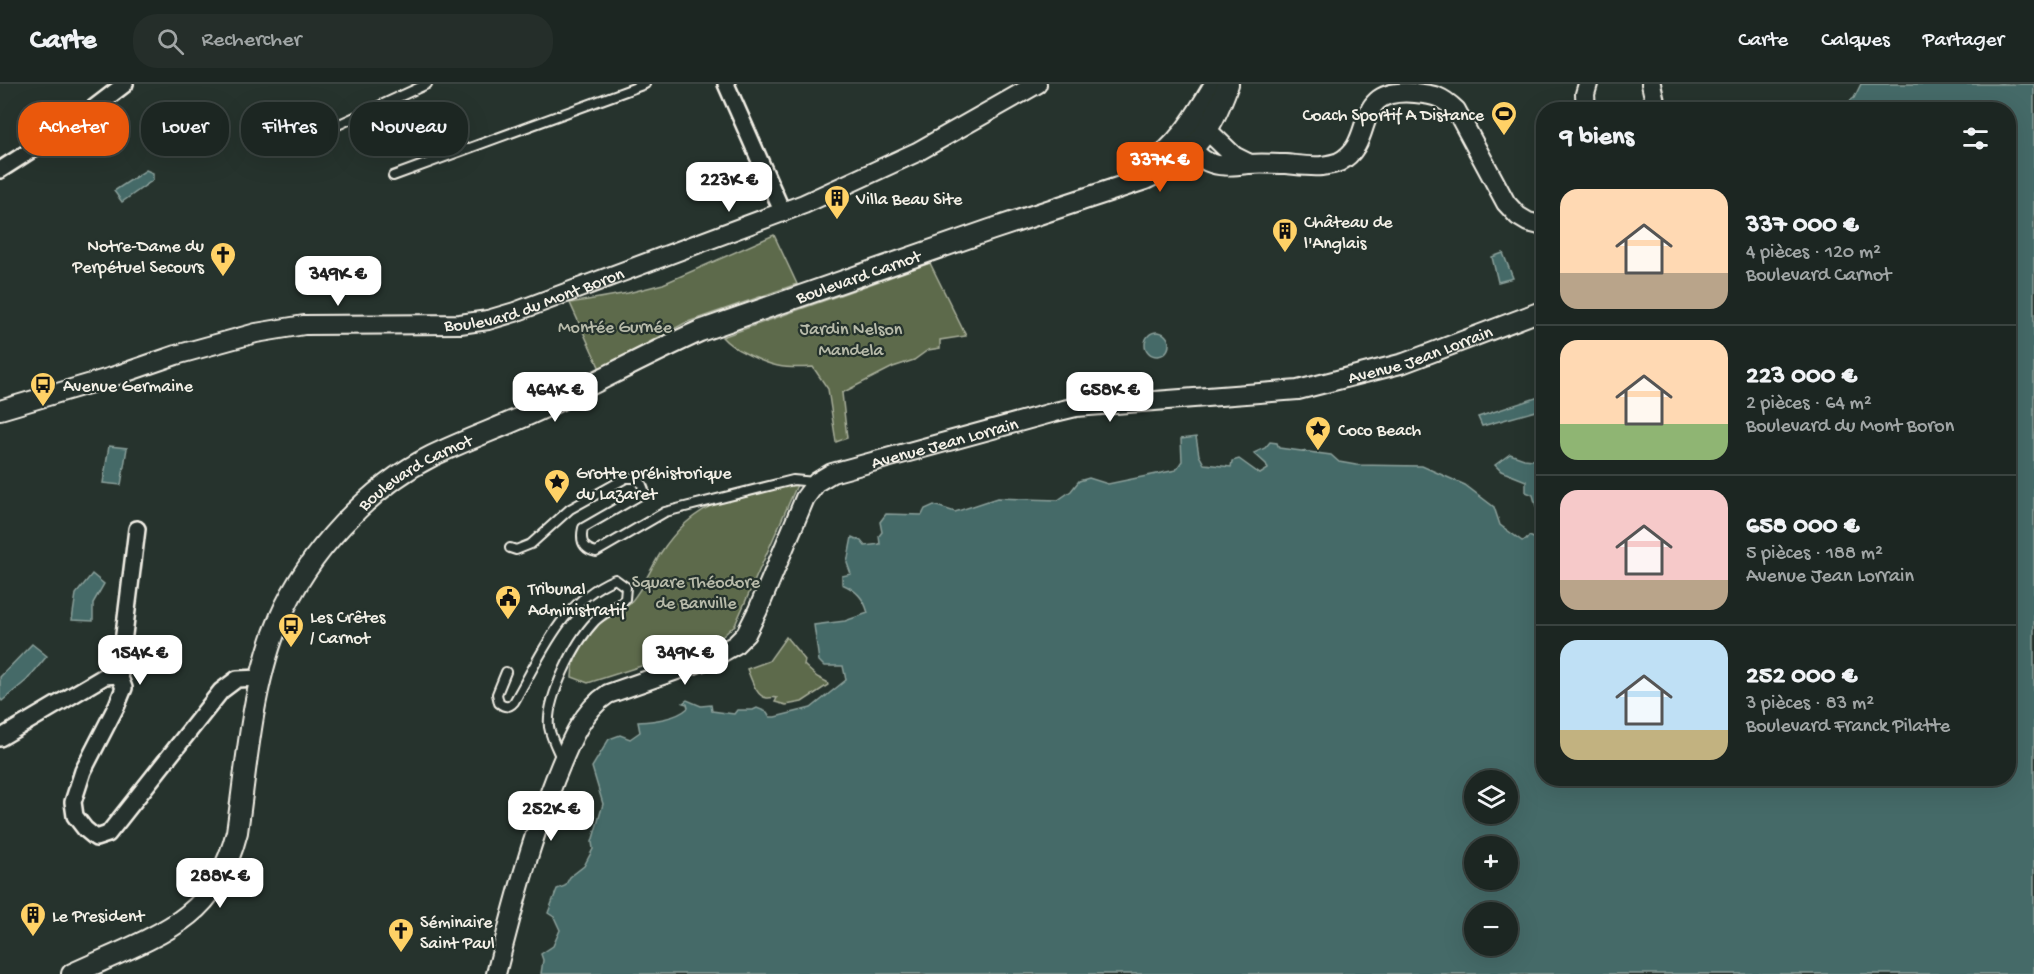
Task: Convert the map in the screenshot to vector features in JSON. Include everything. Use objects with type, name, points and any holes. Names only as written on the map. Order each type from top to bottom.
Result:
[{"type":"main road","name":"Boulevard Carnot","points":[[72,974],[189,915],[219,878],[231,853],[237,832],[261,678],[280,618],[312,560],[341,527],[377,493],[431,457],[543,408],[700,331],[1145,179],[1169,168],[1193,150],[1197,130],[1215,84]]},
{"type":"main road","name":"Boulevard Carnot","points":[[1115,188],[1162,157],[1197,130],[1219,108],[1228,84]]},
{"type":"street","points":[[0,170],[78,120],[125,84]]},
{"type":"street","points":[[726,84],[783,213]]},
{"type":"street","name":"Boulevard du Mont Boron","points":[[0,410],[112,377],[176,355],[256,333],[304,325],[460,324],[488,320],[783,213],[917,152],[1037,84]]},
{"type":"street","points":[[1586,102],[1588,84]]},
{"type":"street","points":[[1651,84],[1655,102]]},
{"type":"street","points":[[1193,150],[1210,163],[1222,166],[1250,164],[1320,166],[1337,163],[1349,156],[1359,141],[1367,112],[1378,100],[1401,92],[1431,95],[1443,98],[1456,110],[1506,203],[1518,216],[1536,224]]},
{"type":"street","points":[[1197,130],[1234,156],[1250,164]]},
{"type":"street","name":"Avenue Jean Lorrain","points":[[817,482],[832,473],[859,465],[1076,408],[1298,390],[1348,379],[1404,363],[1536,313]]},
{"type":"street","points":[[496,974],[528,853],[563,762],[584,720],[595,704],[608,694],[714,657],[735,645],[746,634],[805,498],[817,482]]},
{"type":"street","points":[[136,529],[119,675],[124,688],[83,771],[73,802],[75,816],[85,829],[96,838],[108,834],[221,691],[237,679],[261,678]]},
{"type":"street","points":[[0,738],[105,676],[119,675]]},
{"type":"lane","points":[[338,125],[427,84]]},
{"type":"lane","points":[[393,176],[645,84]]},
{"type":"lane","points":[[510,548],[516,550],[531,544],[570,509],[627,478],[640,480],[644,490],[642,494],[583,528],[581,537],[583,545],[589,550],[596,552],[666,512],[793,480],[817,482]]},
{"type":"lane","points":[[506,672],[497,694],[499,703],[506,707],[511,706],[514,702],[551,635],[570,609],[600,585],[615,579],[626,587],[625,599],[596,621],[574,648],[559,683],[549,712],[549,726],[551,739],[563,762]]},
{"type":"green space","name":"Montée Gurnée","points":[[774,235],[797,284],[685,323],[600,369],[570,303],[628,293],[663,284]]},
{"type":"green space","name":"Jardin Nelson Mandela","points":[[930,263],[966,336],[940,340],[940,348],[928,350],[914,360],[893,367],[842,393],[847,438],[836,442],[828,389],[813,367],[794,368],[770,364],[736,348],[722,337]]},
{"type":"green space","name":"Square Théodore de Banville","points":[[797,485],[735,625],[723,636],[707,645],[588,683],[572,677],[574,662],[585,639],[601,622],[630,603],[660,554],[688,521],[703,510],[737,496]]},
{"type":"green space","points":[[786,637],[805,660],[804,665],[828,685],[802,702],[786,705],[775,702],[777,698],[763,697],[754,686],[747,669],[769,661]]},
{"type":"water","points":[[1861,84],[2034,84],[2034,974],[541,974],[543,960],[541,954],[553,946],[560,930],[554,917],[548,913],[557,889],[565,886],[570,877],[584,866],[593,849],[592,842],[603,804],[592,767],[609,739],[620,735],[630,739],[640,732],[638,722],[677,715],[688,708],[687,704],[683,703],[687,700],[701,706],[711,705],[712,711],[734,714],[737,710],[757,708],[767,712],[770,717],[775,717],[811,708],[846,680],[843,666],[824,666],[819,661],[814,625],[845,621],[868,613],[859,595],[842,584],[842,576],[851,574],[847,563],[852,537],[861,541],[865,546],[880,544],[879,536],[882,532],[880,522],[886,514],[922,515],[925,509],[934,505],[955,512],[997,498],[1058,500],[1071,491],[1079,481],[1089,478],[1108,484],[1176,470],[1182,461],[1181,439],[1196,437],[1199,455],[1204,464],[1231,467],[1232,461],[1239,459],[1260,474],[1268,469],[1254,453],[1265,448],[1270,442],[1277,443],[1279,448],[1331,455],[1339,462],[1356,465],[1422,466],[1465,485],[1494,507],[1500,525],[1522,541],[1529,536],[1536,539],[1536,786],[2016,786],[2016,102],[1848,102],[1854,98]]},
{"type":"water","points":[[146,170],[153,173],[153,180],[122,202],[114,191]]},
{"type":"water","points":[[1503,253],[1513,278],[1498,282],[1492,257]]},
{"type":"water","points":[[1157,332],[1166,335],[1169,344],[1166,353],[1157,356],[1148,353],[1145,344],[1148,335]]},
{"type":"water","points":[[1536,398],[1536,411],[1482,426],[1478,417]]},
{"type":"water","points":[[109,446],[127,448],[121,485],[103,483]]},
{"type":"water","points":[[1510,454],[1536,460],[1536,506],[1533,495],[1526,492],[1526,481],[1501,471],[1495,465]]},
{"type":"water","points":[[92,574],[104,584],[93,603],[93,621],[72,620],[76,594]]},
{"type":"water","points":[[32,644],[47,656],[27,680],[2,701],[0,677]]},
{"type":"place","name":"Coach Sportif A Distance","points":[[1504,137]]},
{"type":"place","name":"Villa Beau Site","points":[[837,221]]},
{"type":"place","name":"Château de l'Anglais","points":[[1285,254]]},
{"type":"place","name":"Notre-Dame du Perpétuel Secours","points":[[223,278]]},
{"type":"place","name":"Avenue Germaine","points":[[43,408]]},
{"type":"place","name":"Coco Beach","points":[[1318,452]]},
{"type":"place","name":"Grotte préhistorique du Lazaret","points":[[557,505]]},
{"type":"place","name":"Tribunal Administratif","points":[[508,621]]},
{"type":"place","name":"Les Crêtes / Carnot","points":[[291,649]]},
{"type":"place","name":"Le President","points":[[33,938]]},
{"type":"place","name":"Séminaire Saint Paul","points":[[401,954]]}]
